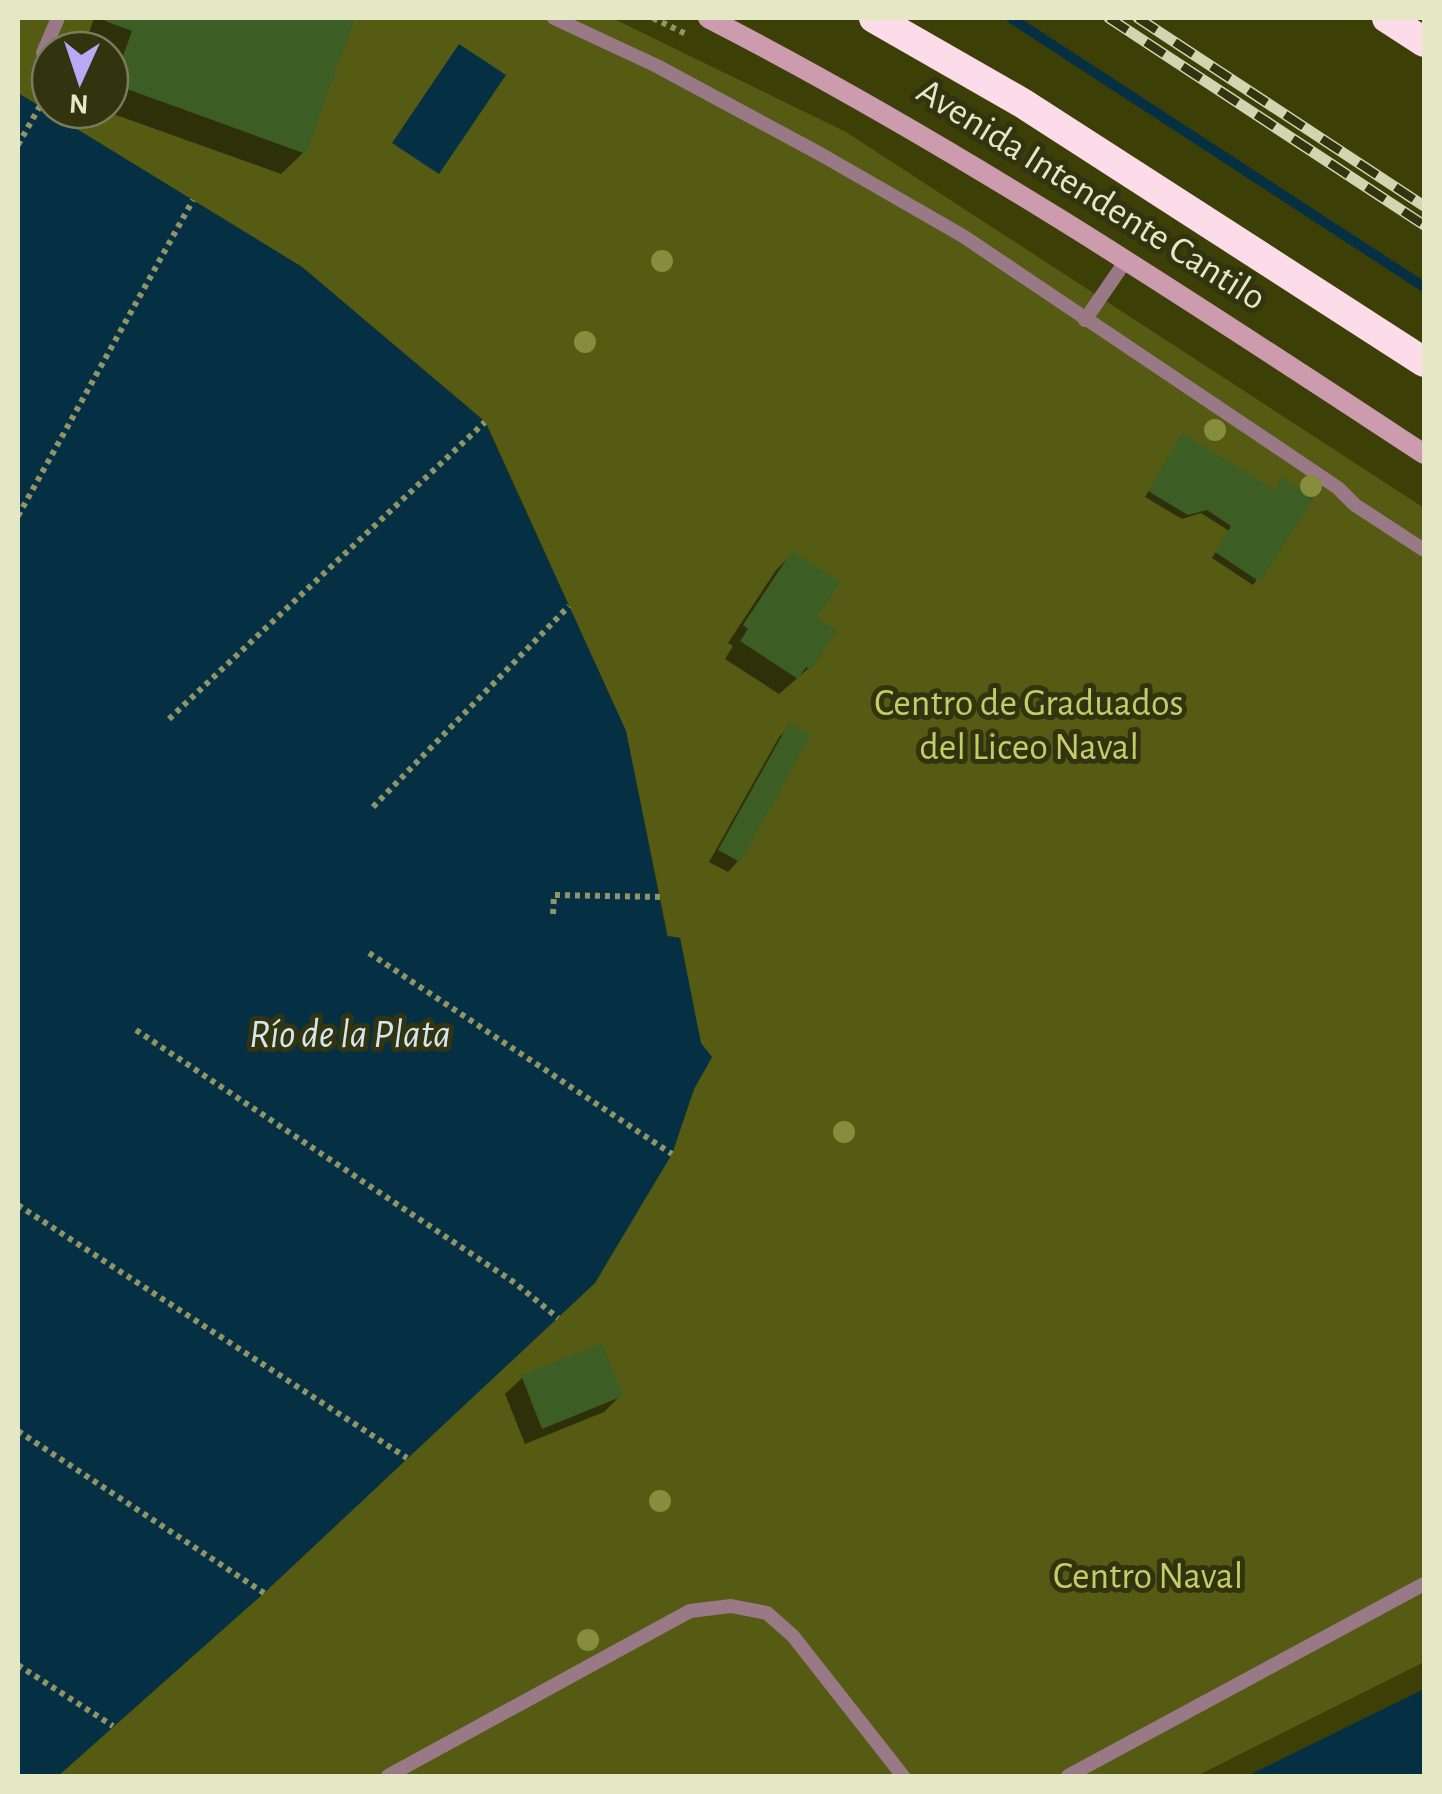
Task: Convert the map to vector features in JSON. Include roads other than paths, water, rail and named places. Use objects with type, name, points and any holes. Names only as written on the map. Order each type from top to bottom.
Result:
[{"type":"highway","name":"Avenida Intendente Cantilo","points":[[874,18],[1024,104],[1424,362]]},
{"type":"highway","points":[[1387,18],[1424,42]]},
{"type":"street","name":"Avenida Intendente Cantilo","points":[[708,18],[838,88],[1127,259],[1424,454]]},
{"type":"lane","points":[[554,18],[658,66],[963,236],[1424,550]]},
{"type":"lane","points":[[1086,320],[1127,259]]},
{"type":"lane","points":[[1068,1776],[1424,1584]]},
{"type":"lane","points":[[388,1776],[690,1611],[731,1606],[767,1613],[793,1636],[903,1776]]},
{"type":"water","points":[[459,44],[506,75],[439,174],[392,143]]},
{"type":"water","name":"Río de la Plata","points":[[18,93],[30,100],[30,130],[78,130],[302,267],[485,422],[626,731],[667,936],[680,938],[701,1043],[712,1057],[694,1089],[672,1154],[595,1283],[264,1593],[58,1776],[18,1776]]},
{"type":"water","points":[[1424,1689],[1424,1776],[1247,1776]]},
{"type":"waterway","points":[[1011,18],[1424,287]]},
{"type":"railway","points":[[1109,18],[1424,225]]},
{"type":"railway","points":[[1138,18],[1424,206]]},
{"type":"park label","name":"Centro de Graduados del Liceo Naval","points":[[1029,726]]},
{"type":"park label","name":"Centro Naval","points":[[1148,1577]]}]
